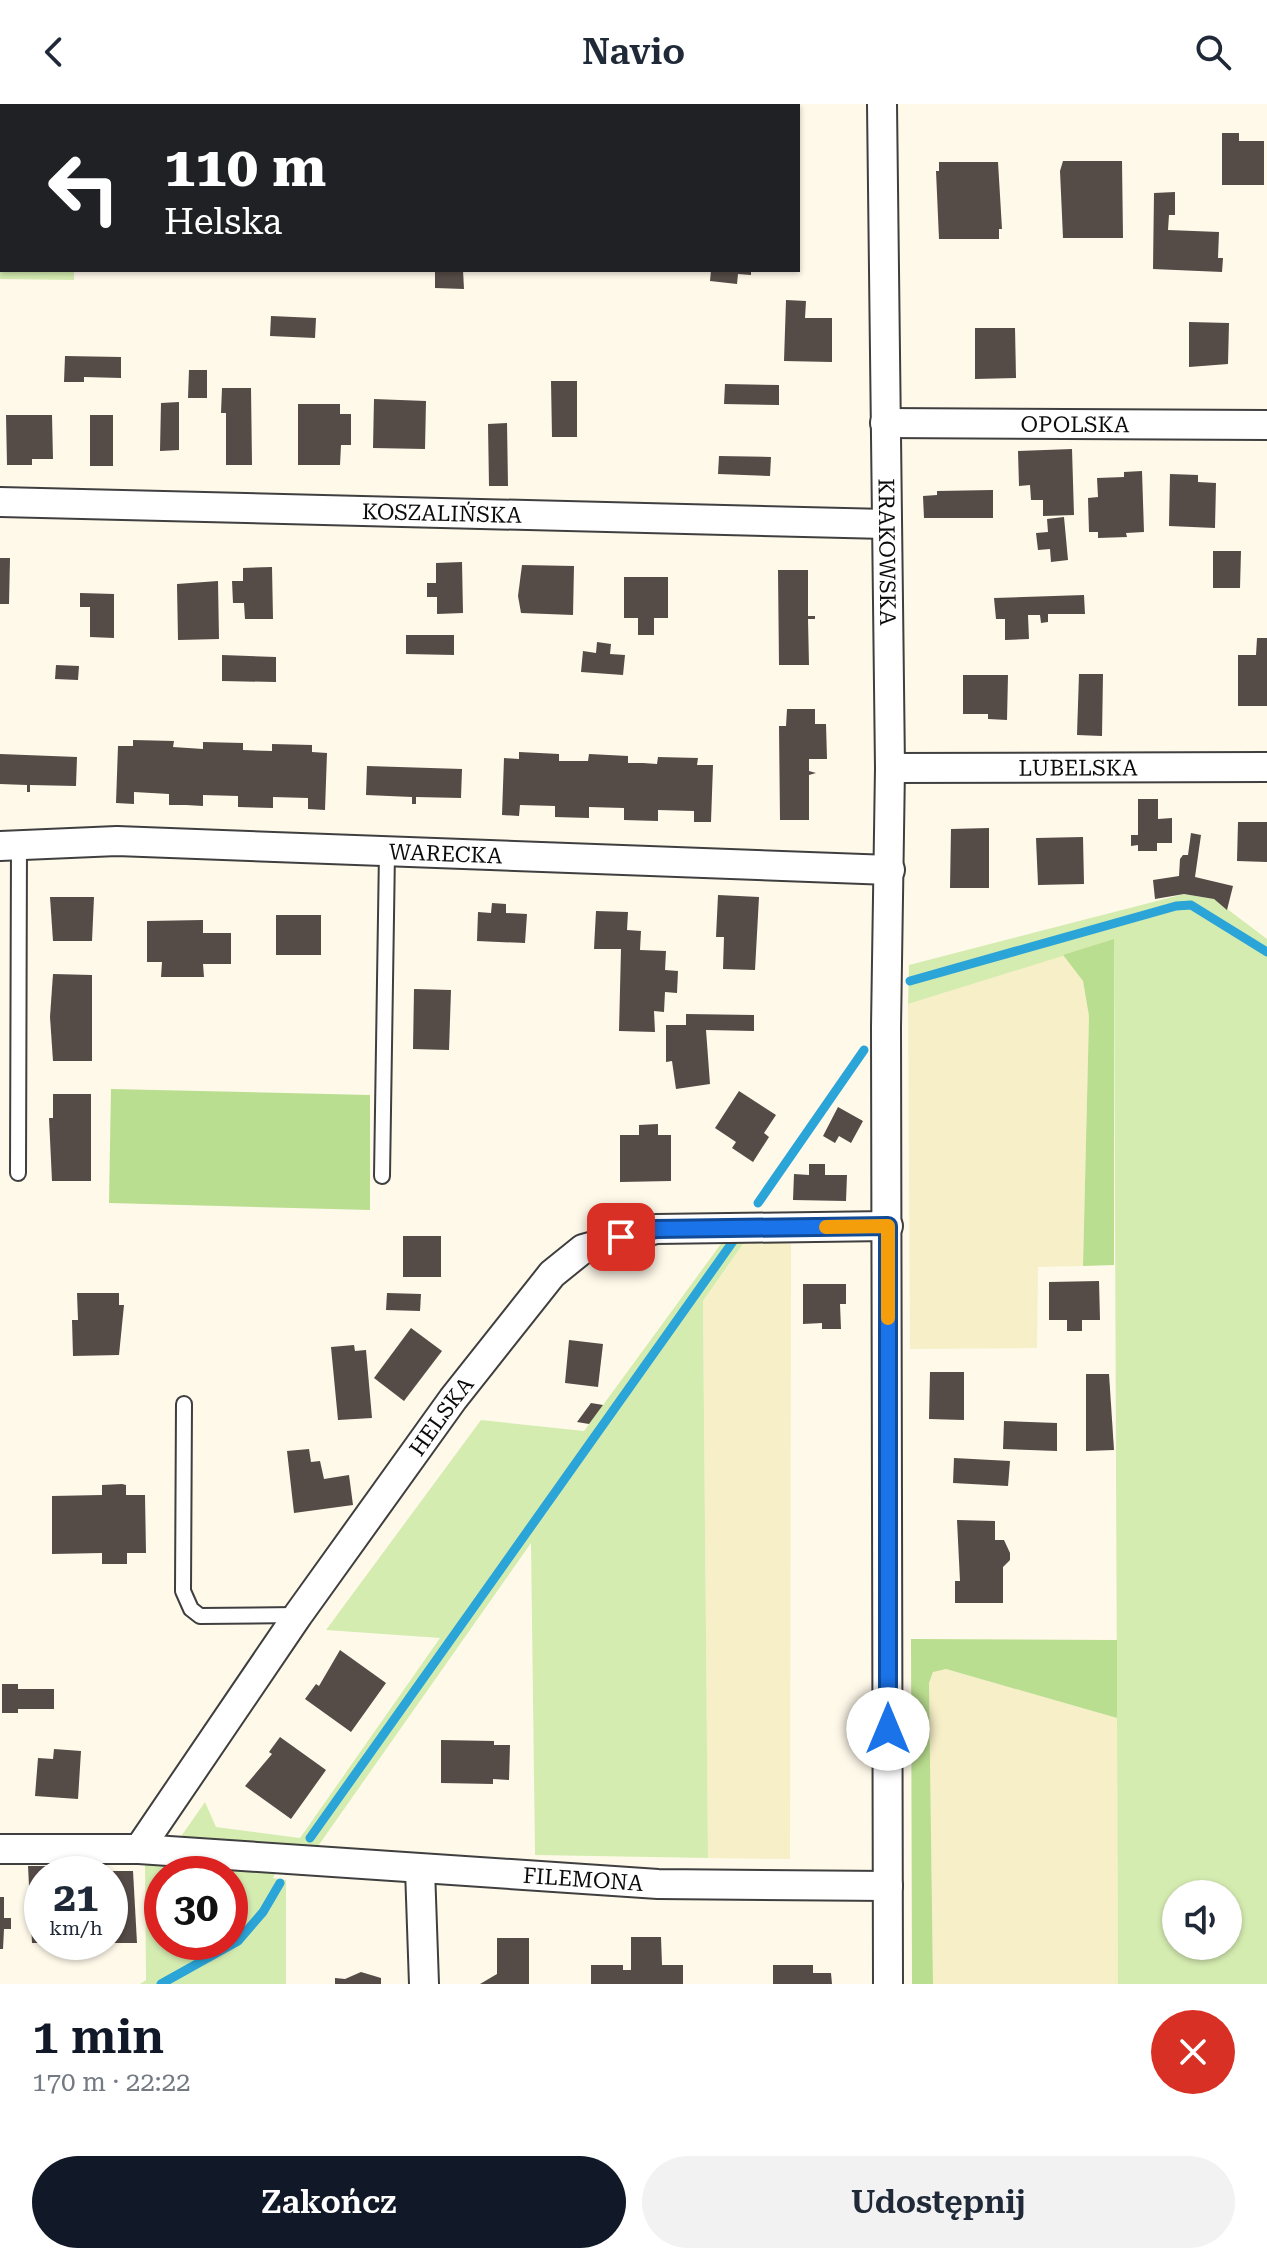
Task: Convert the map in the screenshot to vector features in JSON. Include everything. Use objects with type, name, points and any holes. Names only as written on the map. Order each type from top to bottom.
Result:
[{"type":"street","name":"KRAKOWSKA","points":[[882,104],[890,768],[887,1000],[888,1984]]},
{"type":"street","name":"OPOLSKA","points":[[885,423],[1267,425]]},
{"type":"street","name":"KOSZALIŃSKA","points":[[0,502],[886,524]]},
{"type":"street","name":"LUBELSKA","points":[[890,768],[1267,767]]},
{"type":"street","name":"WARECKA","points":[[9,845],[117,841],[890,870]]},
{"type":"street","name":"HELSKA","points":[[139,1849],[298,1615],[463,1386],[552,1274],[583,1249],[656,1229],[888,1226]]},
{"type":"street","name":"FILEMONA","points":[[0,1849],[139,1849],[658,1884],[888,1886]]},
{"type":"street","points":[[420,1869],[424,1984]]},
{"type":"lane","points":[[9,845],[18,1173]]},
{"type":"lane","points":[[382,1176],[387,852]]},
{"type":"lane","points":[[184,1404],[183,1591],[187,1603],[200,1616],[298,1615]]},
{"type":"shaded area","points":[[1063,955],[1083,981],[1089,1016],[1083,1266],[1038,1267],[1037,1348],[910,1349],[908,1004]]},
{"type":"shaded area","points":[[745,1241],[791,1242],[790,1859],[708,1858],[703,1301]]},
{"type":"shaded area","points":[[946,1669],[1117,1718],[1118,1984],[933,1984],[929,1683],[933,1671]]},
{"type":"green space","points":[[0,272],[74,272],[74,280],[0,279]]},
{"type":"green space","points":[[1184,894],[1214,899],[1267,939],[1267,1984],[1118,1984],[1114,940],[908,1004],[909,965]]},
{"type":"green space","points":[[1114,939],[1114,1265],[1083,1266],[1089,1016],[1083,981],[1063,955]]},
{"type":"green space","points":[[111,1089],[370,1095],[370,1210],[109,1203]]},
{"type":"green space","points":[[723,1241],[745,1241],[703,1301],[708,1858],[535,1855],[531,1543],[316,1849],[175,1845],[205,1802],[216,1827],[300,1838],[440,1638],[326,1630],[481,1420],[584,1431]]},
{"type":"green space","points":[[911,1639],[1117,1640],[1117,1718],[946,1669],[933,1672],[929,1683],[933,1984],[912,1984]]},
{"type":"green space","points":[[248,1869],[277,1870],[273,1878],[286,1880],[286,1984],[140,1984],[146,1980],[146,1960],[248,1960]]},
{"type":"building","points":[[1222,133],[1239,133],[1239,141],[1264,141],[1264,185],[1222,185]]},
{"type":"building","points":[[1063,161],[1122,161],[1123,238],[1063,238],[1060,171]]},
{"type":"building","points":[[939,162],[998,162],[1002,229],[999,229],[999,239],[939,239],[936,171],[939,171]]},
{"type":"building","points":[[1175,192],[1175,215],[1169,215],[1168,230],[1219,232],[1218,258],[1223,258],[1222,272],[1153,269],[1154,193]]},
{"type":"building","points":[[435,272],[463,272],[464,289],[435,288]]},
{"type":"building","points":[[711,272],[751,272],[751,275],[738,274],[737,284],[710,281]]},
{"type":"building","points":[[786,300],[806,301],[805,318],[832,318],[832,362],[784,361]]},
{"type":"building","points":[[271,316],[316,318],[315,338],[270,336]]},
{"type":"building","points":[[1189,322],[1229,323],[1228,364],[1189,367]]},
{"type":"building","points":[[975,328],[1015,328],[1016,378],[975,379]]},
{"type":"building","points":[[65,356],[121,357],[121,378],[84,377],[84,382],[64,382]]},
{"type":"building","points":[[189,370],[207,370],[207,398],[188,398]]},
{"type":"building","points":[[551,381],[577,381],[577,437],[552,437]]},
{"type":"building","points":[[725,384],[779,385],[779,405],[724,404]]},
{"type":"building","points":[[222,388],[251,388],[252,465],[226,465],[226,413],[221,413]]},
{"type":"building","points":[[374,399],[426,401],[425,449],[373,448]]},
{"type":"building","points":[[179,402],[179,450],[160,451],[161,403]]},
{"type":"building","points":[[298,404],[340,404],[340,414],[351,414],[351,445],[341,445],[340,465],[298,465]]},
{"type":"building","points":[[6,415],[52,415],[53,459],[32,459],[32,465],[7,465]]},
{"type":"building","points":[[90,415],[113,415],[113,466],[90,466]]},
{"type":"building","points":[[507,423],[508,486],[489,486],[488,424]]},
{"type":"building","points":[[1072,449],[1074,515],[1043,516],[1043,500],[1031,500],[1030,485],[1019,486],[1018,451]]},
{"type":"building","points":[[719,456],[771,457],[770,476],[718,474]]},
{"type":"building","points":[[1142,471],[1144,532],[1126,533],[1127,537],[1098,538],[1098,532],[1089,532],[1088,498],[1098,497],[1097,478],[1124,477],[1124,472]]},
{"type":"building","points":[[1170,474],[1198,475],[1198,482],[1216,483],[1215,528],[1169,526]]},
{"type":"building","points":[[993,490],[993,518],[924,518],[923,496],[937,495],[937,491]]},
{"type":"building","points":[[1064,517],[1068,560],[1051,562],[1050,549],[1038,550],[1036,533],[1048,532],[1047,519]]},
{"type":"building","points":[[1213,551],[1241,551],[1240,588],[1213,588]]},
{"type":"building","points":[[0,558],[10,558],[9,604],[0,604]]},
{"type":"building","points":[[462,562],[463,613],[437,614],[437,597],[427,597],[427,583],[436,583],[436,563]]},
{"type":"building","points":[[522,565],[574,566],[573,615],[521,613],[518,596]]},
{"type":"building","points":[[272,567],[273,619],[245,619],[244,603],[233,603],[232,581],[243,581],[243,568]]},
{"type":"building","points":[[778,570],[808,570],[808,616],[815,616],[815,619],[808,619],[809,665],[779,665]]},
{"type":"building","points":[[624,577],[668,577],[668,618],[654,618],[654,635],[638,635],[638,618],[624,618]]},
{"type":"building","points":[[218,581],[219,639],[178,640],[177,584]]},
{"type":"building","points":[[80,593],[114,594],[114,638],[90,637],[90,607],[80,607]]},
{"type":"building","points":[[1084,595],[1085,614],[1048,614],[1048,622],[1041,623],[1040,615],[1028,615],[1029,639],[1005,640],[1005,619],[996,619],[994,598]]},
{"type":"building","points":[[406,635],[454,635],[454,655],[406,654]]},
{"type":"building","points":[[1257,638],[1267,638],[1267,706],[1238,706],[1238,655],[1256,655]]},
{"type":"building","points":[[597,642],[611,644],[610,654],[625,655],[623,675],[581,672],[583,651],[596,653]]},
{"type":"building","points":[[222,655],[276,657],[276,682],[222,681]]},
{"type":"building","points":[[56,665],[79,666],[78,680],[55,679]]},
{"type":"building","points":[[1079,674],[1103,674],[1102,736],[1077,735]]},
{"type":"building","points":[[963,675],[1008,675],[1007,720],[988,719],[988,714],[963,714]]},
{"type":"building","points":[[787,709],[815,709],[815,724],[826,724],[827,759],[809,759],[809,771],[816,773],[809,775],[809,820],[780,820],[779,726],[786,726]]},
{"type":"building","points":[[133,740],[174,741],[173,747],[203,749],[203,742],[243,743],[243,750],[272,751],[272,744],[312,745],[312,752],[327,753],[325,810],[308,809],[308,798],[273,797],[273,808],[238,807],[238,796],[203,795],[203,806],[169,805],[169,794],[134,792],[134,804],[116,803],[118,746],[133,746]]},
{"type":"building","points":[[519,752],[559,754],[559,761],[588,761],[589,754],[628,756],[628,763],[657,764],[658,757],[698,758],[697,765],[713,765],[711,822],[694,822],[694,811],[658,810],[658,821],[624,820],[624,808],[589,807],[589,818],[555,817],[555,806],[520,805],[519,816],[502,815],[504,758],[519,759]]},
{"type":"building","points":[[0,754],[77,757],[76,786],[30,785],[30,792],[27,792],[27,785],[0,784]]},
{"type":"building","points":[[367,766],[462,769],[461,798],[416,797],[416,804],[412,804],[412,797],[366,795]]},
{"type":"building","points":[[1138,799],[1158,799],[1158,819],[1172,818],[1172,843],[1157,843],[1157,851],[1138,851],[1138,845],[1131,846],[1131,835],[1138,835]]},
{"type":"building","points":[[1238,822],[1267,822],[1267,862],[1237,861]]},
{"type":"building","points":[[989,828],[989,888],[950,888],[951,829]]},
{"type":"building","points":[[1191,833],[1201,835],[1195,877],[1233,886],[1227,910],[1214,899],[1184,894],[1155,899],[1153,880],[1179,876],[1180,859],[1188,855]]},
{"type":"building","points":[[1083,837],[1084,884],[1038,885],[1036,838]]},
{"type":"building","points":[[718,895],[759,897],[755,970],[723,969],[724,937],[716,937]]},
{"type":"building","points":[[50,897],[94,897],[92,941],[53,941]]},
{"type":"building","points":[[492,903],[506,904],[506,913],[527,914],[525,943],[477,941],[478,912],[491,913]]},
{"type":"building","points":[[596,911],[628,912],[627,930],[641,931],[640,950],[666,951],[665,970],[678,971],[677,993],[665,992],[664,1012],[654,1011],[655,1032],[619,1031],[621,949],[594,949]]},
{"type":"building","points":[[276,915],[321,915],[321,955],[276,955]]},
{"type":"building","points":[[203,920],[203,933],[231,933],[231,964],[203,964],[204,977],[161,977],[162,962],[147,962],[147,921]]},
{"type":"building","points":[[53,974],[92,975],[92,1061],[53,1061],[50,1017]]},
{"type":"building","points":[[414,989],[451,990],[449,1050],[413,1049]]},
{"type":"building","points":[[686,1014],[754,1015],[754,1031],[706,1030],[710,1084],[676,1089],[672,1061],[666,1062],[666,1025],[686,1025]]},
{"type":"building","points":[[739,1091],[776,1115],[764,1133],[769,1137],[753,1162],[732,1148],[736,1142],[715,1128]]},
{"type":"building","points":[[53,1094],[91,1094],[91,1181],[52,1181],[49,1118],[53,1118]]},
{"type":"building","points":[[838,1107],[863,1121],[851,1143],[839,1136],[835,1143],[823,1136]]},
{"type":"building","points":[[658,1124],[658,1135],[671,1135],[671,1181],[620,1182],[620,1135],[639,1135],[639,1125]]},
{"type":"building","points":[[809,1164],[825,1164],[825,1175],[847,1175],[846,1201],[793,1200],[794,1174],[809,1175]]},
{"type":"building","points":[[403,1236],[441,1236],[441,1277],[403,1277]]},
{"type":"building","points":[[1099,1281],[1100,1320],[1082,1320],[1082,1331],[1067,1331],[1067,1320],[1049,1320],[1049,1282]]},
{"type":"building","points":[[803,1284],[846,1284],[846,1304],[840,1304],[841,1329],[822,1329],[822,1323],[803,1324]]},
{"type":"building","points":[[77,1293],[119,1293],[119,1305],[124,1305],[119,1355],[73,1356],[72,1320],[78,1320]]},
{"type":"building","points":[[387,1293],[421,1294],[420,1311],[386,1310]]},
{"type":"building","points":[[411,1328],[442,1351],[404,1401],[374,1378]]},
{"type":"building","points":[[569,1340],[603,1344],[598,1387],[565,1383]]},
{"type":"building","points":[[354,1345],[355,1351],[366,1350],[372,1418],[338,1420],[331,1347]]},
{"type":"building","points":[[930,1372],[964,1372],[964,1420],[929,1419]]},
{"type":"building","points":[[1086,1374],[1109,1374],[1114,1450],[1086,1451]]},
{"type":"building","points":[[591,1403],[603,1405],[589,1424],[577,1422]]},
{"type":"building","points":[[1004,1421],[1057,1423],[1057,1451],[1003,1449]]},
{"type":"building","points":[[309,1449],[311,1462],[320,1461],[324,1479],[349,1475],[353,1505],[294,1513],[287,1451]]},
{"type":"building","points":[[954,1458],[1010,1461],[1008,1486],[953,1483]]},
{"type":"building","points":[[102,1485],[126,1485],[126,1495],[145,1495],[146,1553],[127,1553],[127,1564],[102,1564],[102,1553],[52,1554],[52,1496],[102,1495]]},
{"type":"building","points":[[957,1520],[995,1521],[995,1540],[1004,1540],[1010,1553],[1010,1560],[1003,1567],[1003,1603],[955,1603],[955,1581],[960,1581]]},
{"type":"building","points":[[340,1650],[386,1683],[351,1732],[305,1699],[316,1684],[319,1686]]},
{"type":"building","points":[[2,1684],[18,1684],[18,1689],[54,1689],[54,1709],[18,1709],[18,1713],[2,1713]]},
{"type":"building","points":[[280,1737],[326,1770],[291,1819],[245,1786],[272,1754],[269,1752]]},
{"type":"building","points":[[441,1740],[494,1741],[494,1745],[510,1745],[509,1780],[493,1779],[493,1784],[441,1783]]},
{"type":"building","points":[[54,1749],[81,1751],[78,1799],[35,1796],[38,1758],[53,1759]]},
{"type":"building","points":[[128,1871],[133,1871],[137,1943],[128,1943]]},
{"type":"building","points":[[0,1897],[4,1897],[4,1918],[11,1918],[11,1929],[4,1929],[3,1949],[0,1949]]},
{"type":"building","points":[[631,1937],[661,1937],[662,1965],[683,1965],[683,1984],[591,1984],[591,1965],[623,1965],[623,1970],[631,1970]]},
{"type":"building","points":[[497,1938],[529,1938],[529,1984],[480,1984],[497,1974]]},
{"type":"building","points":[[773,1965],[813,1965],[813,1973],[831,1973],[832,1984],[773,1984]]},
{"type":"building","points":[[361,1972],[381,1978],[381,1984],[335,1984],[335,1978],[345,1979]]},
{"type":"waterway","points":[[910,981],[1176,906],[1191,905],[1267,952]]},
{"type":"waterway","points":[[758,1203],[864,1050]]},
{"type":"waterway","points":[[310,1838],[734,1240]]},
{"type":"waterway","points":[[161,1984],[238,1941],[263,1912],[280,1883]]},
{"type":"slow traffic","points":[[826,1227],[888,1226],[888,1318]]},
{"type":"route","points":[[621,1237],[656,1229],[888,1226],[888,1729]]}]
